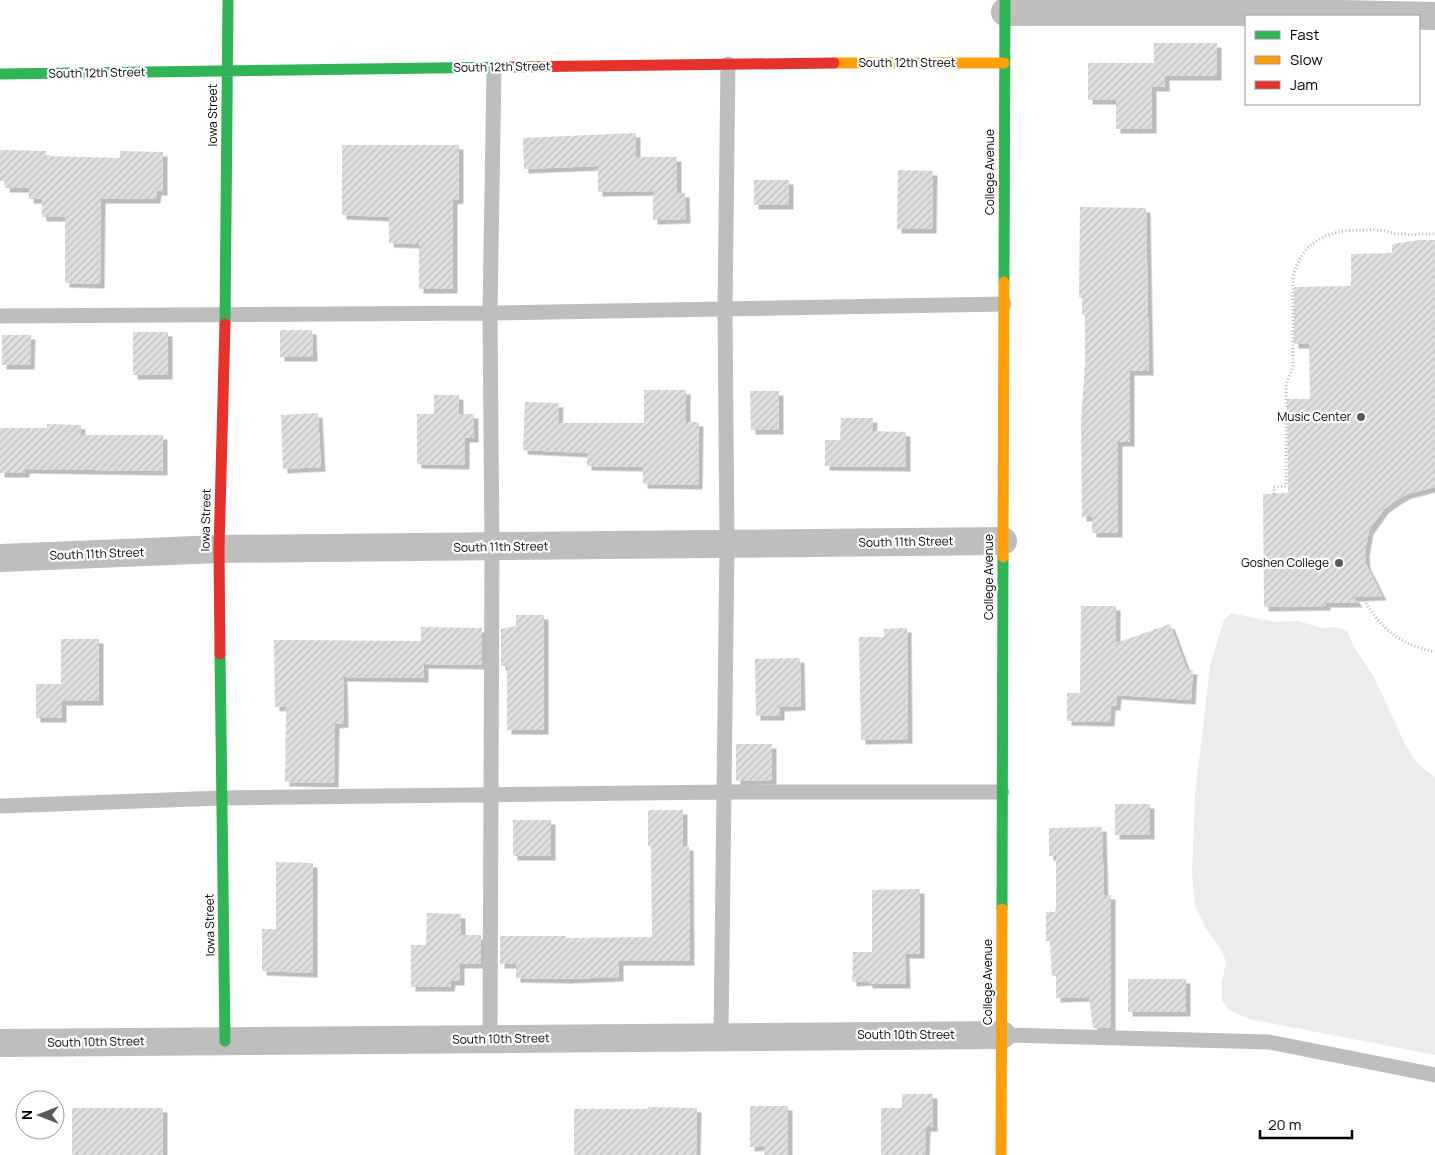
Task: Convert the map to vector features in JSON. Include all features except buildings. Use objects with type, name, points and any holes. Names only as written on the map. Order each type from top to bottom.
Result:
[{"type":"street","name":"Iowa Street","points":[[225,1041],[219,549],[225,315],[228,0]]},
{"type":"street","points":[[1005,6],[1387,15]]},
{"type":"street","name":"College Avenue","points":[[1001,1155],[1005,6]]},
{"type":"street","points":[[1420,16],[1435,16]]},
{"type":"street","name":"South 12th Street","points":[[0,74],[728,64],[1004,63]]},
{"type":"street","name":"South 11th Street","points":[[0,558],[219,549],[1003,541]]},
{"type":"street","name":"South 10th Street","points":[[0,1043],[1002,1035]]},
{"type":"lane","points":[[721,1036],[727,544],[725,308],[728,64]]},
{"type":"lane","points":[[490,1039],[492,547],[490,312],[494,68]]},
{"type":"lane","points":[[0,316],[490,312],[1004,304]]},
{"type":"lane","points":[[0,806],[222,798],[724,792],[1002,792]]},
{"type":"lane","points":[[1002,1035],[1270,1042],[1435,1076]]},
{"type":"path","points":[[1274,494],[1274,486],[1286,486],[1286,384],[1293,367],[1294,277],[1296,263],[1302,253],[1313,242],[1324,236],[1339,232],[1378,230],[1399,234],[1435,234]]},
{"type":"path","points":[[1362,596],[1377,621],[1390,632],[1406,643],[1435,652]]},
{"type":"shaded area","points":[[1231,613],[1275,622],[1298,621],[1322,628],[1336,627],[1347,631],[1355,649],[1374,677],[1406,746],[1417,763],[1435,777],[1435,1055],[1249,1019],[1229,1010],[1222,1000],[1222,982],[1226,962],[1221,949],[1207,930],[1195,906],[1192,873],[1195,796],[1210,665],[1224,620]]},
{"type":"traffic: fast","points":[[225,324],[228,0]]},
{"type":"traffic: fast","points":[[1004,282],[1005,0]]},
{"type":"traffic: fast","points":[[0,74],[506,67]]},
{"type":"traffic: fast","points":[[1002,909],[1003,557]]},
{"type":"traffic: fast","points":[[220,654],[225,1041]]},
{"type":"traffic: slow","points":[[834,63],[1004,63]]},
{"type":"traffic: slow","points":[[1003,557],[1004,282]]},
{"type":"traffic: slow","points":[[1001,1155],[1002,909]]},
{"type":"traffic: jam","points":[[506,67],[834,63]]},
{"type":"traffic: jam","points":[[220,654],[219,549],[225,324]]},
{"type":"place","name":"Music Center","points":[[1361,417]]},
{"type":"place","name":"Goshen College","points":[[1339,563]]}]
